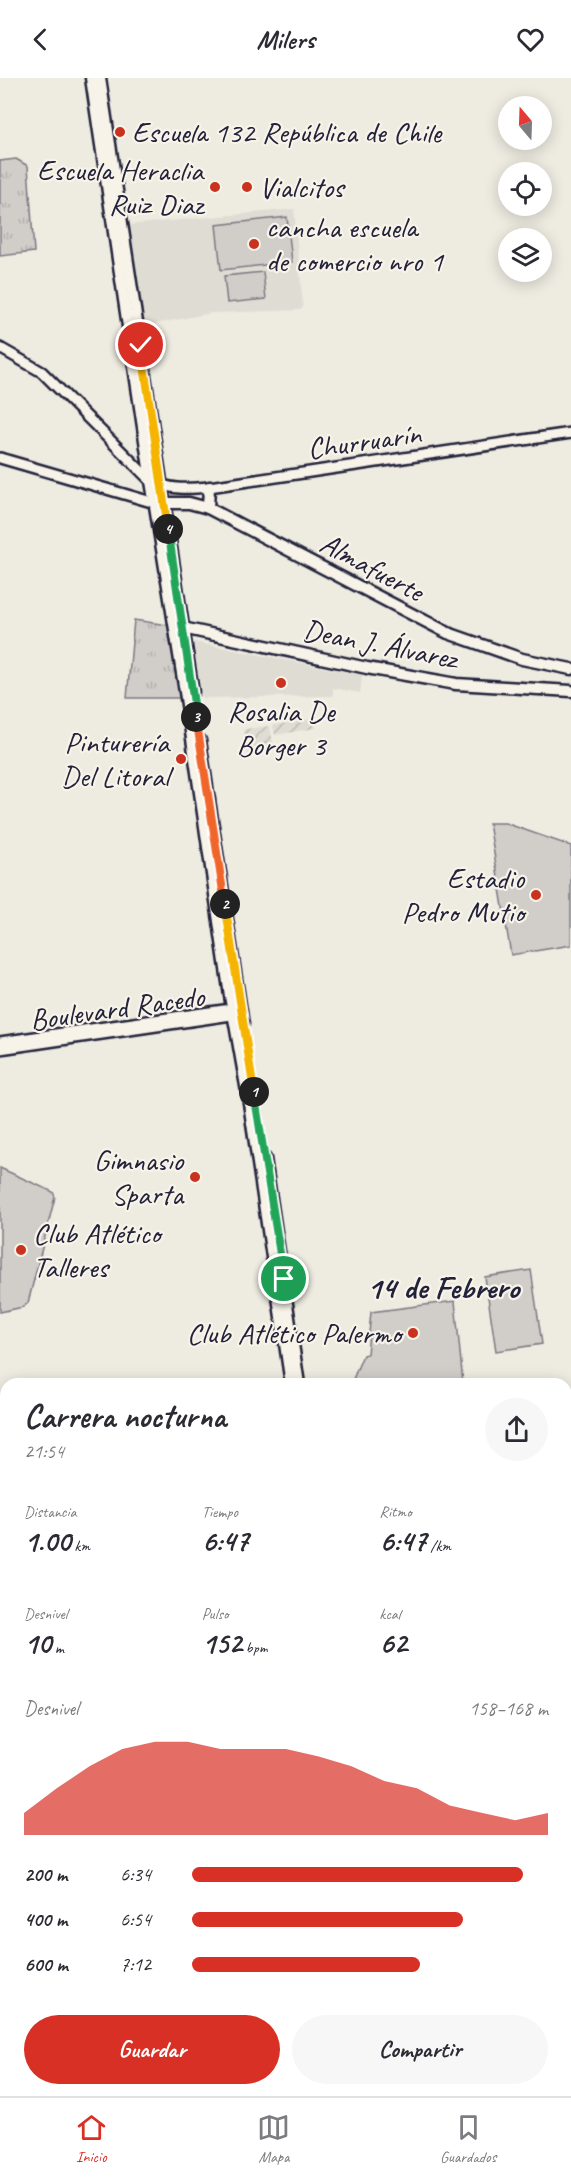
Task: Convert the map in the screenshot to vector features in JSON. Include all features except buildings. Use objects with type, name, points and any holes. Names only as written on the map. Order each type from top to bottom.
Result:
[{"type":"main road","points":[[91,78],[151,482],[160,502],[290,1378]]},
{"type":"main road","points":[[100,78],[163,487],[160,502]]},
{"type":"main road","points":[[208,508],[209,487]]},
{"type":"main road","name":"Almafuerte","points":[[160,502],[189,503],[208,508],[448,633],[522,659],[571,669]]},
{"type":"main road","name":"Dean J. Álvarez","points":[[179,627],[367,668],[456,684],[571,691]]},
{"type":"main road","points":[[237,1011],[298,1378]]},
{"type":"street","points":[[0,348],[42,372],[151,482]]},
{"type":"street","name":"Churruarín","points":[[151,482],[163,487],[187,489],[209,487],[571,433]]},
{"type":"street","points":[[0,458],[160,502]]},
{"type":"street","name":"Boulevard Racedo","points":[[0,1042],[237,1011]]},
{"type":"street","name":"Boulevard Racedo","points":[[0,1049],[237,1011]]},
{"type":"shaded area","points":[[294,209],[303,307],[300,310],[211,313],[145,326],[128,225]]},
{"type":"shaded area","points":[[194,642],[362,675],[360,693],[333,688],[333,696],[202,698]]},
{"type":"shaded area","points":[[314,719],[316,728],[275,735],[273,725]]},
{"type":"shaded area","points":[[270,726],[274,749],[248,754],[244,729]]},
{"type":"green space","points":[[16,159],[28,166],[34,252],[0,256],[0,161]]},
{"type":"green space","name":"cancha escuela de comercio nro 1","points":[[287,217],[292,262],[221,270],[216,225]]},
{"type":"green space","points":[[263,272],[266,299],[227,303],[224,276]]},
{"type":"green space","points":[[134,620],[174,626],[186,698],[127,698]]},
{"type":"green space","name":"Estadio Pedro Mutio","points":[[489,823],[505,823],[571,846],[571,945],[511,955]]},
{"type":"green space","name":"Club Atlético Talleres","points":[[0,1168],[53,1192],[55,1197],[28,1303],[23,1307],[0,1312]]},
{"type":"green space","points":[[531,1270],[542,1344],[496,1351],[485,1277]]},
{"type":"green space","name":"Club Atlético Palermo","points":[[455,1301],[462,1378],[353,1378],[363,1355],[367,1354],[371,1312]]},
{"type":"place","name":"Escuela 132 República de Chile","points":[[120,132]]},
{"type":"place","name":"Escuela Heraclia Ruiz Diaz","points":[[215,187]]},
{"type":"place","name":"Vialcitos","points":[[247,187]]},
{"type":"place","name":"cancha escuela de comercio nro 1","points":[[254,244]]},
{"type":"place","name":"Rosalia De Borger 3","points":[[281,683]]},
{"type":"place","name":"Pinturería Del Litoral","points":[[181,759]]},
{"type":"place","name":"Estadio Pedro Mutio","points":[[536,895]]},
{"type":"place","name":"Gimnasio Sparta","points":[[195,1177]]},
{"type":"place","name":"Club Atlético Talleres","points":[[21,1250]]},
{"type":"place","name":"Club Atlético Palermo","points":[[413,1333]]},
{"type":"district","name":"14 de Febrero","points":[[443,1287]]},
{"type":"route","points":[[141,345],[238,995],[284,1279]]}]
